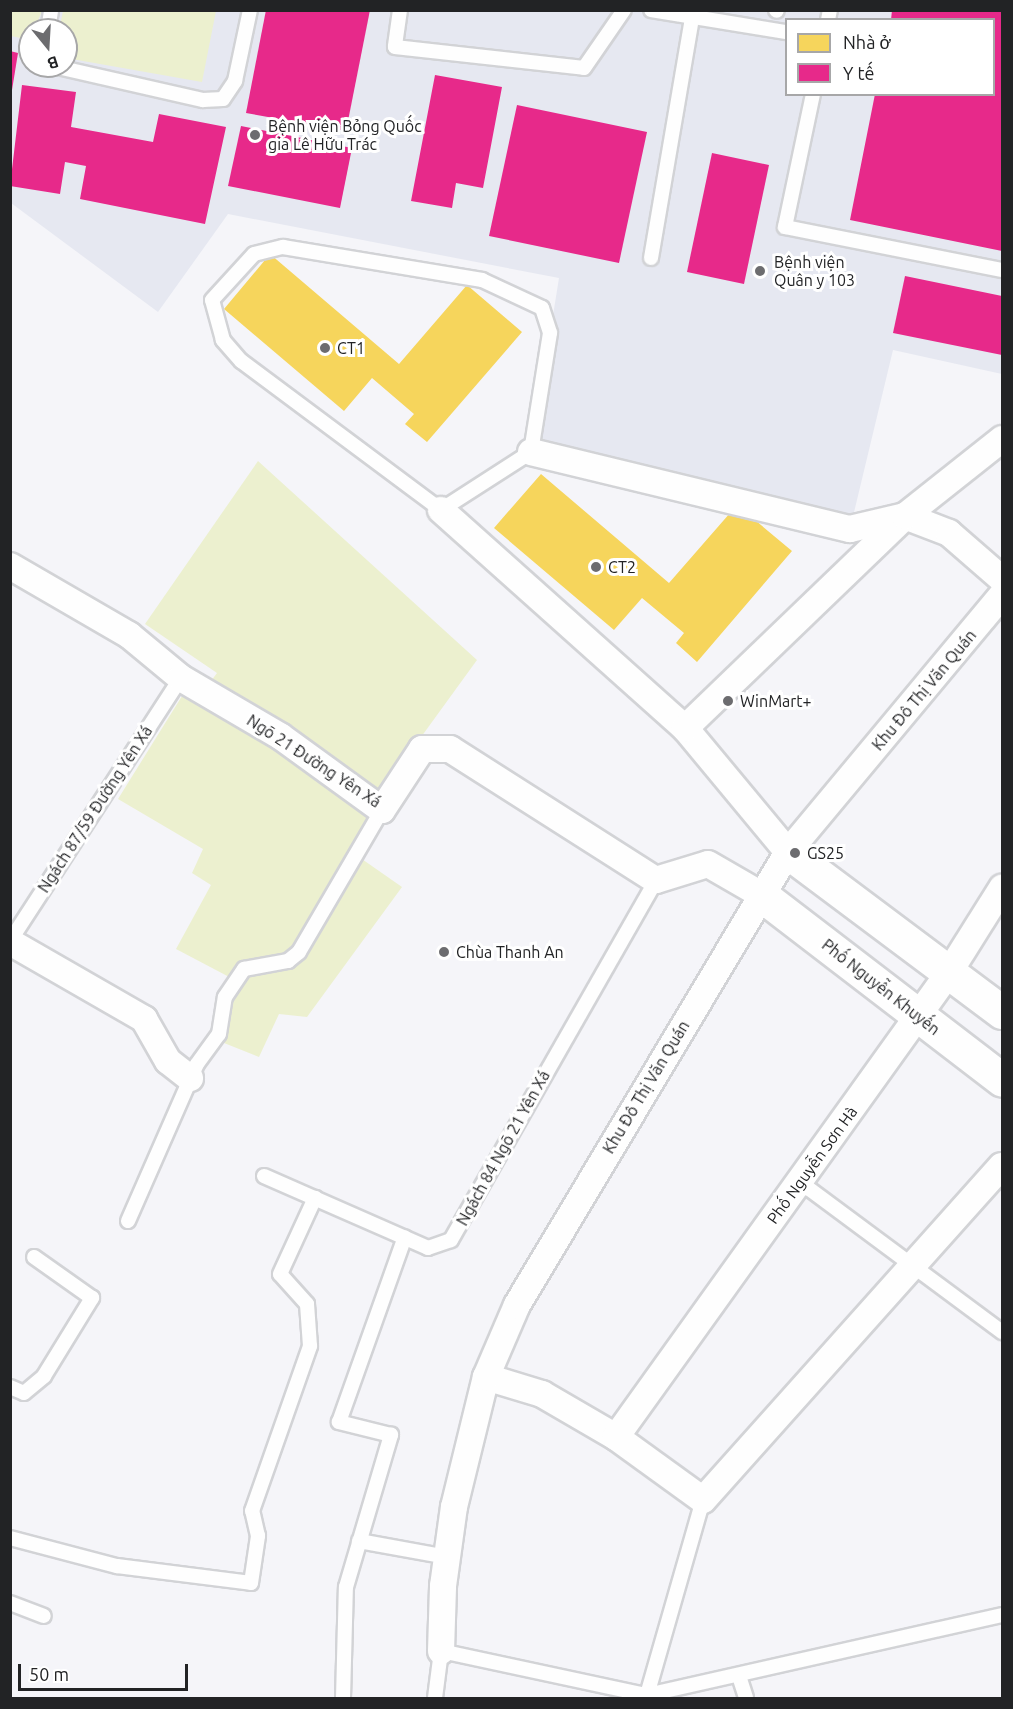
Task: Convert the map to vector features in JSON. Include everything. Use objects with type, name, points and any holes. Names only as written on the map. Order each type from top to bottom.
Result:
[{"type":"street","points":[[686,728],[905,516],[1002,439]]},
{"type":"street","points":[[531,452],[850,529],[905,516],[949,534],[1002,579]]},
{"type":"street","points":[[441,510],[686,728],[789,852],[948,974],[1002,1012]]},
{"type":"street","name":"Ngõ 21 Đường Yên Xá","points":[[10,566],[129,635],[181,678],[280,736],[382,810],[422,749],[450,749],[656,880]]},
{"type":"street","name":"Khu Đô Thị Văn Quán","points":[[441,1651],[447,1557],[486,1377],[517,1305],[760,894],[789,852],[1002,595]]},
{"type":"street","points":[[656,880],[708,864],[760,894]]},
{"type":"street","name":"Phố Nguyễn Sơn Hà","points":[[616,1437],[948,974],[1002,888]]},
{"type":"street","name":"Phố Nguyễn Khuyến","points":[[760,894],[1002,1080]]},
{"type":"street","points":[[10,941],[144,1019],[168,1061],[190,1078]]},
{"type":"street","points":[[486,1377],[542,1394],[616,1437],[703,1500],[917,1267],[1002,1166]]},
{"type":"lane","points":[[78,72],[180,96],[223,99],[235,81],[250,10]]},
{"type":"lane","points":[[400,10],[395,47],[584,68],[624,10]]},
{"type":"lane","points":[[651,10],[785,32]]},
{"type":"lane","points":[[651,258],[692,17]]},
{"type":"lane","points":[[813,96],[785,227],[1002,270]]},
{"type":"lane","points":[[283,247],[482,280],[525,296],[542,308],[550,333],[531,452],[441,510],[241,361],[223,340],[212,300],[254,254],[283,247]]},
{"type":"lane","name":"Ngách 87/59 Đường Yên Xá","points":[[10,941],[181,678]]},
{"type":"lane","points":[[128,1221],[190,1078],[219,1034],[225,997],[244,969],[288,961],[299,952],[382,810]]},
{"type":"lane","name":"Ngách 84 Ngõ 21 Yên Xá","points":[[264,1176],[428,1248],[451,1240],[656,880]]},
{"type":"lane","points":[[800,1182],[1002,1332]]},
{"type":"lane","points":[[10,1538],[117,1566],[251,1583],[258,1536],[252,1511],[310,1346],[307,1304],[279,1274],[315,1198]]},
{"type":"lane","points":[[343,1698],[346,1587],[391,1435],[339,1422],[405,1237]]},
{"type":"lane","points":[[10,1388],[24,1393],[44,1376],[92,1298],[34,1257]]},
{"type":"lane","points":[[647,1695],[703,1500]]},
{"type":"lane","points":[[358,1541],[447,1557]]},
{"type":"lane","points":[[10,1602],[44,1616]]},
{"type":"lane","points":[[435,1698],[441,1651],[647,1695],[1002,1615]]},
{"type":"lane","points":[[739,1676],[746,1698]]},
{"type":"shaded area","name":"Bệnh viện Quân y 103","points":[[11,11],[1002,11],[1002,374],[893,350],[850,529],[531,452],[559,278],[228,214],[158,312],[11,203]]},
{"type":"green space","points":[[10,11],[42,11],[39,18],[18,18],[18,37],[11,36]]},
{"type":"green space","points":[[63,11],[216,11],[202,82],[78,60],[78,18],[62,18]]},
{"type":"green space","points":[[258,461],[477,660],[379,795],[251,704],[208,685],[217,673],[145,624]]},
{"type":"green space","points":[[187,688],[372,815],[359,857],[402,887],[307,1017],[279,1014],[259,1057],[219,1041],[233,979],[176,949],[211,885],[192,873],[203,849],[118,799]]},
{"type":"building: Nhà ở","name":"CT1","points":[[270,254],[399,364],[467,285],[522,332],[427,442],[405,424],[414,414],[372,378],[344,411],[224,309]]},
{"type":"building: Nhà ở","name":"CT2","points":[[541,474],[669,583],[737,505],[792,551],[697,662],[676,643],[684,633],[642,598],[614,630],[494,528]]},
{"type":"building: Y tế","points":[[266,10],[370,10],[346,131],[246,113]]},
{"type":"building: Y tế","points":[[892,10],[1002,10],[1002,251],[850,220],[875,96],[995,96],[995,18],[891,18]]},
{"type":"building: Y tế","points":[[10,51],[18,53],[12,90],[10,90]]},
{"type":"building: Y tế","points":[[435,75],[502,87],[483,188],[456,183],[452,208],[411,201]]},
{"type":"building: Y tế","points":[[22,85],[76,92],[71,127],[153,142],[159,114],[226,127],[205,224],[80,199],[86,166],[65,162],[60,194],[10,186]]},
{"type":"building: Y tế","points":[[517,105],[647,132],[619,263],[489,236]]},
{"type":"building: Y tế","points":[[241,126],[352,148],[340,208],[228,186]]},
{"type":"building: Y tế","points":[[712,153],[769,165],[744,284],[687,272]]},
{"type":"building: Y tế","points":[[905,276],[1002,296],[1002,355],[893,333]]},
{"type":"place","name":"Bệnh viện Bỏng Quốc gia Lê Hữu Trác","points":[[255,135]]},
{"type":"place","name":"Bệnh viện Quân y 103","points":[[760,271]]},
{"type":"place","name":"CT1","points":[[325,348]]},
{"type":"place","name":"CT2","points":[[596,567]]},
{"type":"place","name":"WinMart+","points":[[728,701]]},
{"type":"place","name":"GS25","points":[[795,853]]},
{"type":"place","name":"Chùa Thanh An","points":[[444,952]]}]
